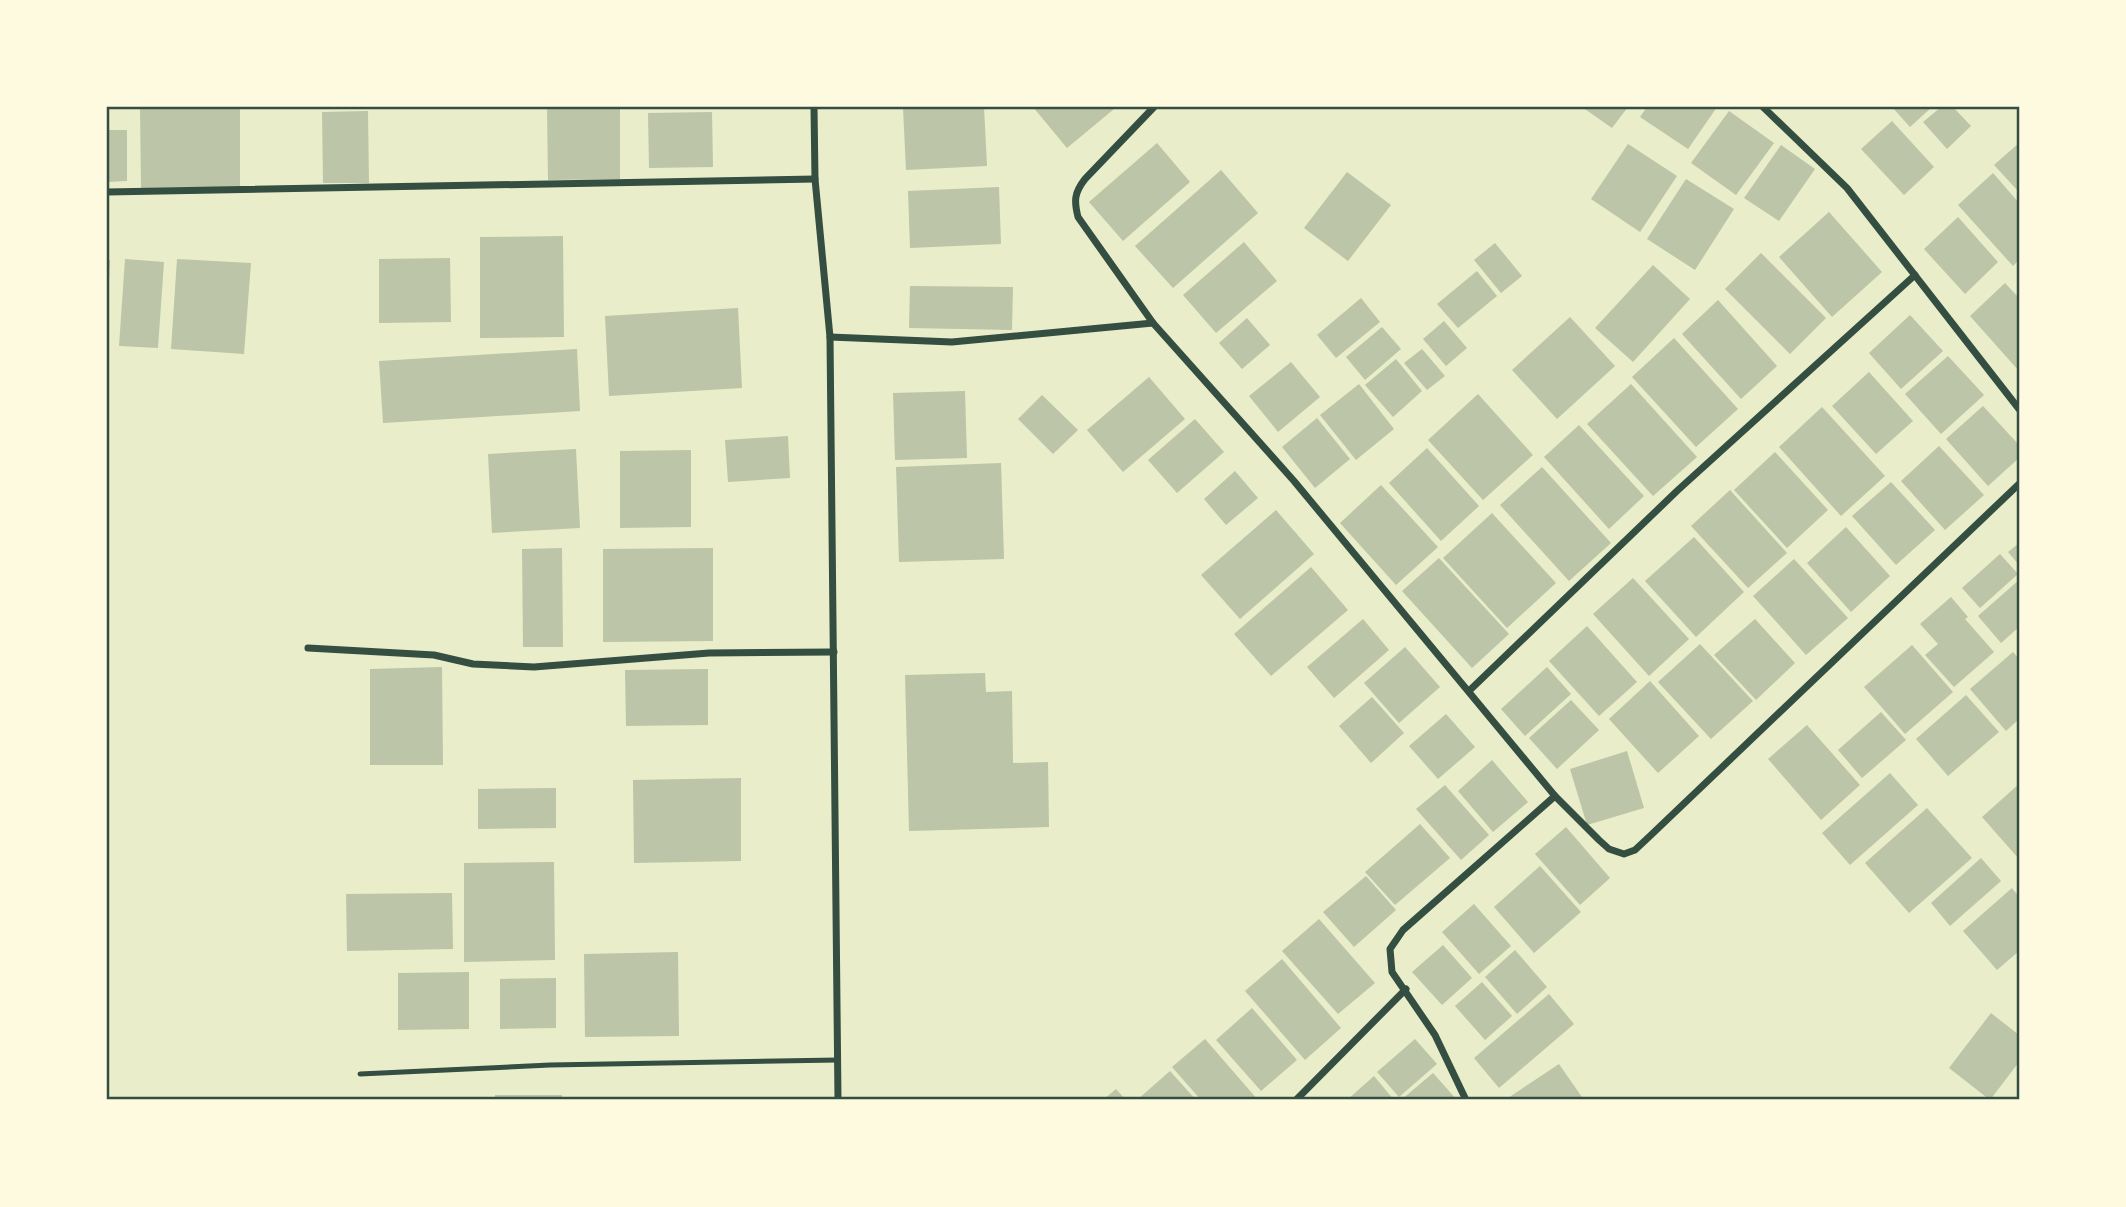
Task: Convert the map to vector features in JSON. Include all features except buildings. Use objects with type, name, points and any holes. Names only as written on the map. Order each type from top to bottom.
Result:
[{"type":"street","points":[[814,107],[815,179],[830,337],[838,1100]]},
{"type":"street","points":[[1154,107],[1076,190],[1074,202],[1078,217],[1153,323],[1294,481],[1470,690],[1555,796],[1609,849],[1624,854],[1635,850],[2019,484]]},
{"type":"street","points":[[1763,107],[1847,188],[2019,409]]},
{"type":"street","points":[[107,192],[815,179]]},
{"type":"street","points":[[1470,690],[1678,490],[1915,275]]},
{"type":"street","points":[[830,337],[952,342],[1153,323]]},
{"type":"street","points":[[308,648],[434,655],[473,664],[534,667],[709,653],[834,652]]},
{"type":"street","points":[[1465,1100],[1435,1035],[1392,972],[1390,949],[1403,930],[1555,796]]},
{"type":"street","points":[[1296,1100],[1406,989]]},
{"type":"lane","points":[[360,1074],[550,1065],[838,1060]]}]
